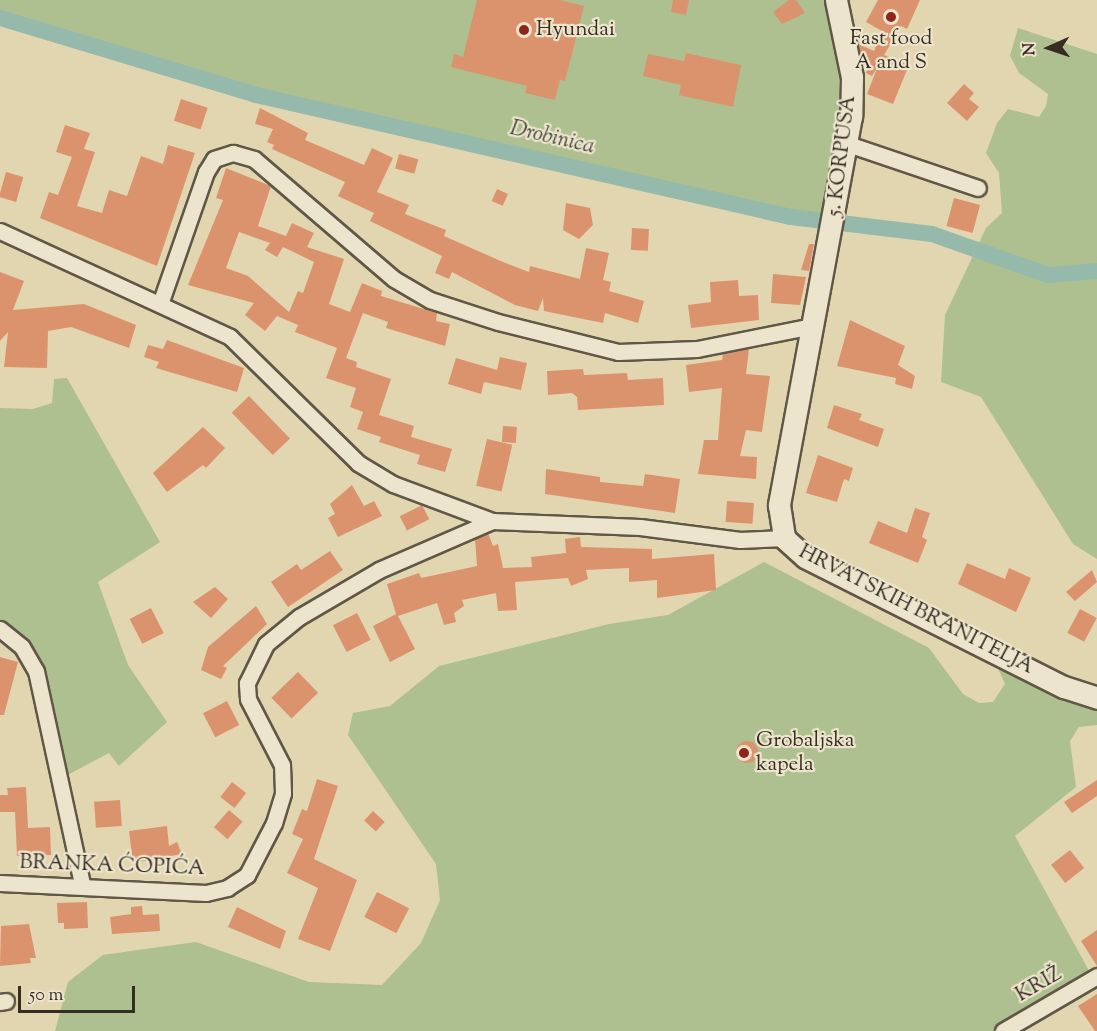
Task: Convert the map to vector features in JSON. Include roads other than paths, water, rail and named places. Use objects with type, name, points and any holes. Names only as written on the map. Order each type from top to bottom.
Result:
[{"type":"street","name":"5. KORPUSA","points":[[830,241],[848,144],[852,77],[836,0]]},
{"type":"street","points":[[848,144],[978,188]]},
{"type":"street","points":[[160,304],[206,172],[214,159],[233,153],[254,159],[394,279],[430,300],[498,322],[618,352],[696,349],[812,326]]},
{"type":"street","points":[[0,231],[210,326],[248,352],[358,463],[393,484],[492,521],[640,527],[740,540],[784,538]]},
{"type":"street","name":"HRVATSKIH BRANITELJA","points":[[830,241],[779,505],[784,538],[805,557],[1064,687],[1097,698]]},
{"type":"street","name":"BRANKA ĆOPIĆA","points":[[0,883],[82,884],[206,893],[227,888],[247,875],[274,823],[283,793],[282,765],[248,699],[247,683],[266,644],[299,617],[379,570],[492,521]]},
{"type":"street","points":[[0,629],[22,647],[36,671],[82,884]]},
{"type":"street","name":"KRIŽ","points":[[1003,1031],[1097,976]]},
{"type":"waterway","name":"Drobinica","points":[[0,18],[256,95],[791,217],[932,234],[1048,275],[1097,271]]},
{"type":"place","name":"Fast food A and S","points":[[891,17]]},
{"type":"place","name":"Hyundai","points":[[524,30]]},
{"type":"place","name":"Grobaljska kapela","points":[[744,753]]}]
